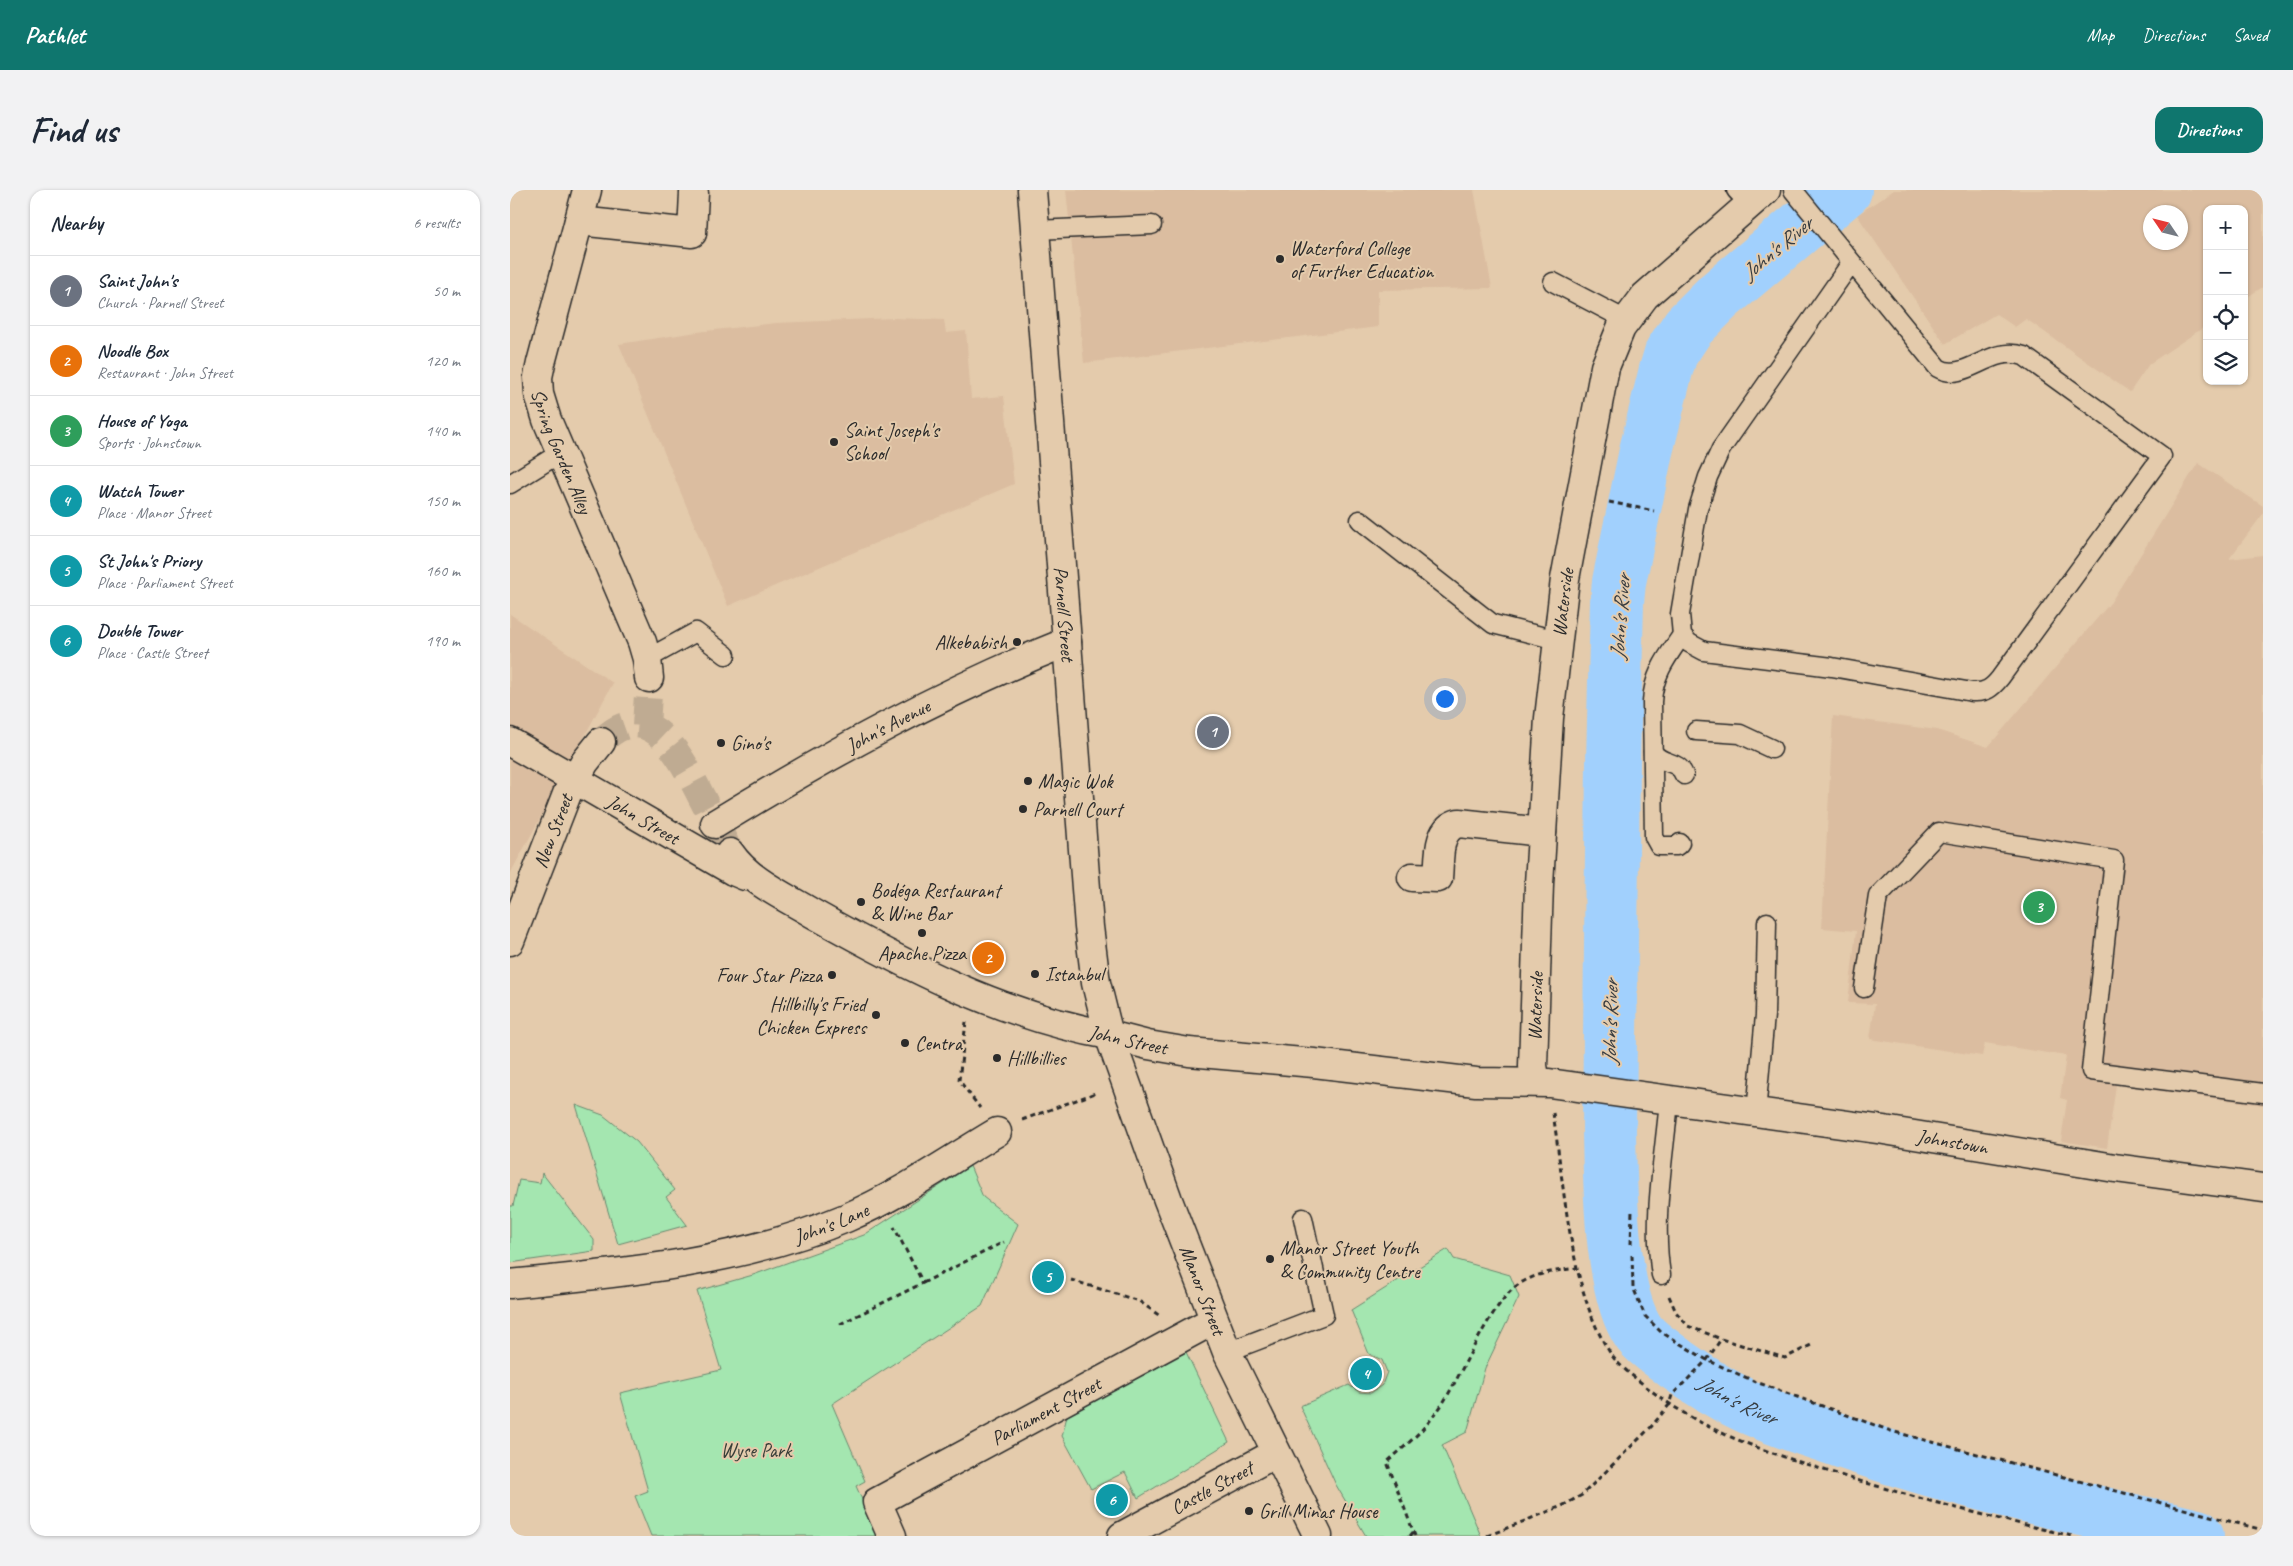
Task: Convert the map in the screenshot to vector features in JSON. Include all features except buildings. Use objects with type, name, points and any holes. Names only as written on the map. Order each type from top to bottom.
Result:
[{"type":"street","name":"Spring Garden Alley","points":[[587,190],[538,377],[542,406],[560,453],[642,642],[648,669]]},
{"type":"street","name":"Parnell Street","points":[[1032,190],[1089,927],[1096,983],[1109,1035]]},
{"type":"street","points":[[579,221],[692,233],[694,192]]},
{"type":"street","name":"Waterside","points":[[1548,1084],[1533,1066],[1542,832],[1549,718],[1557,640],[1580,496],[1605,367],[1612,346],[1626,320],[1652,289],[1751,195]]},
{"type":"street","name":"John's Avenue","points":[[715,824],[803,772],[913,712],[972,683],[1067,642]]},
{"type":"street","name":"John Street","points":[[510,742],[733,871],[754,878],[901,961],[969,994],[1058,1024],[1148,1046],[1189,1052],[1314,1063],[1476,1082],[1548,1084],[1642,1097]]},
{"type":"street","points":[[574,779],[601,742]]},
{"type":"street","name":"New Street","points":[[510,941],[555,823],[574,779]]},
{"type":"street","points":[[1412,876],[1438,878],[1442,840],[1446,831],[1452,825],[1459,823],[1542,832]]},
{"type":"street","name":"John Street","points":[[730,853],[736,862],[754,878]]},
{"type":"street","name":"Manor Street","points":[[1109,1035],[1124,1082],[1227,1352],[1318,1536]]},
{"type":"street","name":"Johnstown","points":[[1642,1097],[1884,1130],[2115,1168],[2263,1188]]},
{"type":"street","name":"John's Lane","points":[[510,1284],[648,1267],[734,1252],[820,1228],[881,1202],[997,1132]]},
{"type":"street","name":"Parliament Street","points":[[892,1536],[877,1502],[1214,1320]]},
{"type":"street","name":"Castle Street","points":[[1122,1536],[1276,1453]]},
{"type":"lane","points":[[1793,190],[1938,368],[1944,372],[1955,373],[1997,354],[2007,352],[2024,356],[2162,456],[2000,678],[1988,691],[1972,692],[1832,667],[1704,651],[1697,648],[1682,635],[1680,626],[1681,599],[1698,510],[1714,462],[1851,263]]},
{"type":"lane","points":[[1035,230],[1152,225]]},
{"type":"lane","points":[[1553,282],[1626,320]]},
{"type":"lane","points":[[510,484],[560,453]]},
{"type":"lane","points":[[1360,520],[1493,624],[1557,640]]},
{"type":"lane","points":[[648,669],[696,632],[726,655]]},
{"type":"lane","points":[[1680,843],[1677,846],[1659,846],[1654,837],[1652,702],[1654,680],[1682,635]]},
{"type":"lane","points":[[1696,731],[1740,734],[1772,749]]},
{"type":"lane","points":[[1654,752],[1657,759],[1675,764],[1681,768],[1684,775]]},
{"type":"lane","points":[[1864,988],[1878,896],[1939,832],[2114,860],[2091,1071],[2263,1093]]},
{"type":"lane","points":[[1756,1113],[1765,1015],[1767,922]]},
{"type":"lane","points":[[1661,1275],[1657,1226],[1669,1101]]},
{"type":"lane","points":[[1227,1352],[1324,1315],[1303,1218]]},
{"type":"path","points":[[1580,496],[1654,511]]},
{"type":"path","points":[[969,994],[960,1080],[997,1132],[1124,1082]]},
{"type":"path","points":[[1548,1084],[1577,1268],[1590,1310],[1609,1352],[1625,1369],[1669,1405],[1702,1424],[1736,1440],[1884,1489],[2072,1536]]},
{"type":"path","points":[[881,1202],[923,1283]]},
{"type":"path","points":[[840,1324],[1004,1242]]},
{"type":"path","points":[[1416,1536],[1386,1462],[1420,1432],[1435,1414],[1496,1312],[1515,1288],[1528,1279],[1545,1272],[1577,1268]]},
{"type":"path","points":[[1661,1275],[1676,1312],[1688,1326],[1721,1339],[1785,1358],[1811,1345]]},
{"type":"path","points":[[1071,1280],[1139,1301],[1168,1321],[1180,1338]]},
{"type":"path","points":[[1487,1536],[1562,1506],[1582,1495],[1651,1427],[1669,1405],[1672,1395],[1708,1360],[1721,1339]]},
{"type":"path","points":[[1708,1360],[1756,1382],[1891,1431],[2263,1530]]},
{"type":"path","points":[[1410,1536],[1414,1531]]},
{"type":"shaded area","name":"Waterford College of Further Education","points":[[1066,190],[1474,190],[1492,288],[1378,290],[1378,327],[1084,363]]},
{"type":"shaded area","points":[[1894,190],[2263,190],[2263,287],[2248,296],[2248,205],[2203,205],[2203,328],[2149,364],[2130,392],[2026,319],[2015,327],[1996,314],[1945,344],[1857,215]]},
{"type":"shaded area","name":"Saint Joseph's School","points":[[895,318],[944,320],[946,333],[966,331],[971,399],[1004,396],[1014,484],[728,606],[619,344],[697,332],[776,323]]},
{"type":"shaded area","points":[[2198,463],[2263,506],[2263,514],[2229,559],[2263,555],[2263,1105],[2116,1085],[2107,1148],[2061,1141],[2067,1100],[2060,1098],[2066,1056],[1985,1043],[1982,1056],[1870,1039],[1875,1004],[1848,1003],[1856,931],[1822,928],[1833,716],[1937,730],[1988,747],[2111,602]]},
{"type":"shaded area","points":[[510,614],[613,683],[510,874]]},
{"type":"green space","points":[[576,1105],[603,1115],[637,1142],[675,1190],[666,1197],[687,1225],[618,1244]]},
{"type":"green space","name":"Wyse Park","points":[[970,1166],[983,1197],[1018,1224],[982,1306],[832,1404],[865,1481],[856,1486],[878,1536],[651,1536],[635,1496],[648,1491],[620,1393],[721,1370],[697,1291],[753,1275],[864,1235]]},
{"type":"green space","points":[[542,1173],[594,1240],[594,1251],[510,1263],[510,1206],[513,1206],[519,1180],[540,1183]]},
{"type":"green space","points":[[1448,1249],[1454,1259],[1510,1275],[1519,1297],[1485,1368],[1467,1432],[1442,1445],[1481,1536],[1366,1536],[1336,1485],[1300,1406],[1349,1385],[1359,1392],[1371,1393],[1382,1385],[1387,1372],[1382,1360],[1369,1354],[1351,1310]]},
{"type":"green space","points":[[1186,1352],[1229,1442],[1138,1498],[1125,1472],[1091,1489],[1062,1436],[1067,1416]]},
{"type":"waterway","name":"John's River","points":[[1845,190],[1719,296],[1688,327],[1671,353],[1646,451],[1619,582],[1613,761],[1609,1130],[1611,1206],[1622,1291],[1629,1315],[1639,1333],[1647,1342],[1700,1380],[1754,1410],[1805,1429],[1931,1470],[2019,1494],[2197,1536]]},
{"type":"tunnel","points":[[646,726],[649,678]]},
{"type":"tunnel","points":[[601,742],[619,728],[635,724],[649,727],[662,737],[685,766],[730,853]]},
{"type":"place","name":"Waterford College of Further Education","points":[[1280,259]]},
{"type":"place","name":"Saint Joseph's School","points":[[834,442]]},
{"type":"place","name":"Alkebabish","points":[[1017,642]]},
{"type":"place","name":"Saint John's","points":[[1213,732]]},
{"type":"place","name":"Gino's","points":[[721,743]]},
{"type":"place","name":"Magic Wok","points":[[1028,781]]},
{"type":"place","name":"Parnell Court","points":[[1023,809]]},
{"type":"place","name":"Bodéga Restaurant & Wine Bar","points":[[861,902]]},
{"type":"place","name":"House of Yoga","points":[[2039,907]]},
{"type":"place","name":"Apache Pizza","points":[[922,933]]},
{"type":"place","name":"Noodle Box","points":[[988,958]]},
{"type":"place","name":"Istanbul","points":[[1035,974]]},
{"type":"place","name":"Four Star Pizza","points":[[832,975]]},
{"type":"place","name":"Hillbilly's Fried Chicken Express","points":[[876,1015]]},
{"type":"place","name":"Centra","points":[[905,1043]]},
{"type":"place","name":"Hillbillies","points":[[997,1058]]},
{"type":"place","name":"Manor Street Youth & Community Centre","points":[[1270,1259]]},
{"type":"place","name":"St John's Priory","points":[[1048,1277]]},
{"type":"place","name":"Watch Tower","points":[[1366,1374]]},
{"type":"place","name":"Double Tower","points":[[1112,1500]]},
{"type":"place","name":"Grill Minas House","points":[[1249,1511]]}]
